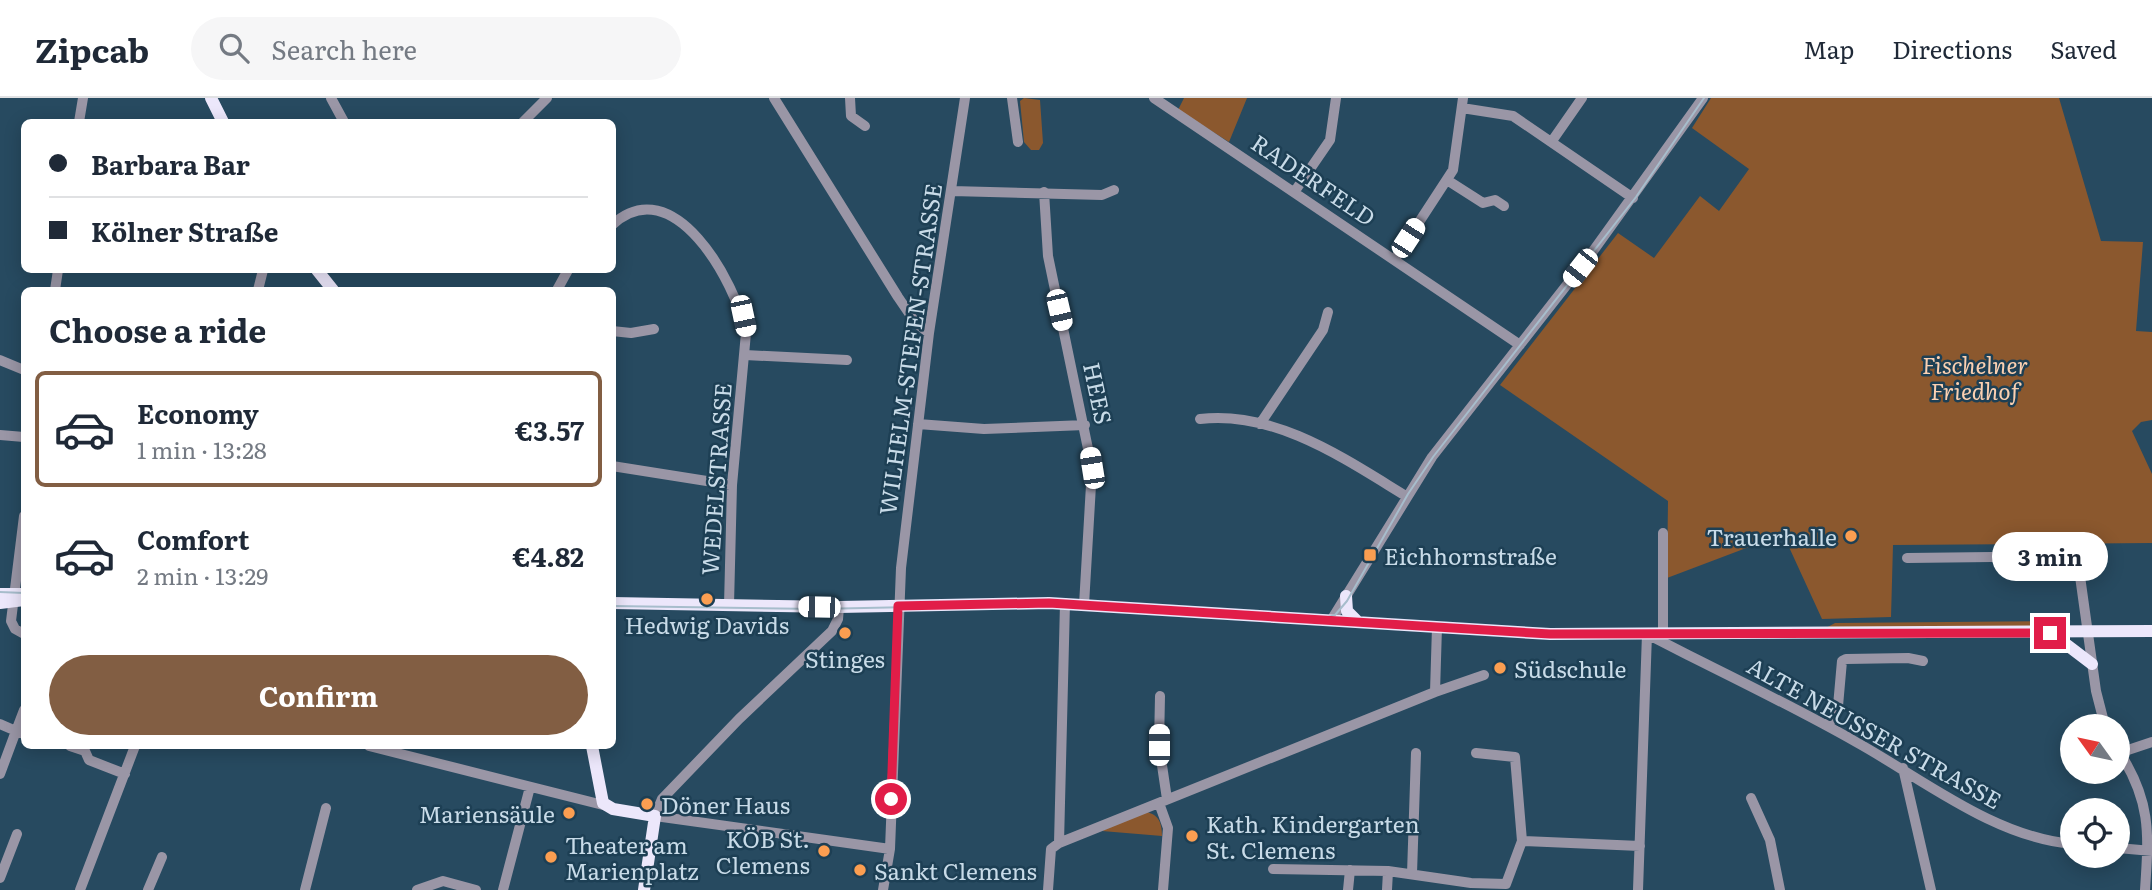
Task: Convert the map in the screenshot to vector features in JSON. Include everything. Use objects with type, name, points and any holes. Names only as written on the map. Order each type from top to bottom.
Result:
[{"type":"main road","points":[[211,98],[222,119]]},
{"type":"main road","points":[[319,273],[331,287]]},
{"type":"main road","points":[[0,594],[15,598]]},
{"type":"main road","points":[[1346,596],[1347,611],[1357,621]]},
{"type":"main road","points":[[616,603],[839,607],[1065,603],[1550,634],[2152,631]]},
{"type":"main road","points":[[2028,633],[2067,645],[2092,664]]},
{"type":"main road","points":[[593,749],[601,794],[607,806],[655,816],[644,890]]},
{"type":"street","points":[[80,119],[83,98]]},
{"type":"street","points":[[331,98],[342,119]]},
{"type":"street","points":[[526,119],[547,98]]},
{"type":"street","points":[[774,98],[898,297],[915,322],[929,333]]},
{"type":"street","points":[[850,98],[851,116],[865,126]]},
{"type":"street","name":"WILHELM-STEFEN-STRASSE","points":[[883,890],[890,849],[898,606],[929,333],[965,98]]},
{"type":"street","points":[[1012,98],[1018,142]]},
{"type":"street","name":"RADERFELD","points":[[1154,98],[1520,345]]},
{"type":"street","points":[[1295,191],[1330,140],[1336,98]]},
{"type":"street","points":[[1552,141],[1582,98]]},
{"type":"street","points":[[1332,619],[1442,442],[1633,198],[1703,98]]},
{"type":"street","points":[[1395,259],[1453,170],[1462,103],[1513,116],[1633,198]]},
{"type":"street","points":[[1447,180],[1483,203],[1495,200],[1504,206]]},
{"type":"street","points":[[952,191],[1102,195],[1114,190]]},
{"type":"street","name":"HEES","points":[[1044,192],[1048,256],[1092,468],[1084,604]]},
{"type":"street","name":"WEDELSTRASSE","points":[[616,222],[635,210],[654,209],[673,216],[696,238],[720,268],[740,309],[746,333],[732,485],[729,605]]},
{"type":"street","points":[[1259,424],[1323,330],[1328,312]]},
{"type":"street","points":[[616,331],[631,333],[654,329]]},
{"type":"street","name":"WEDELSTRASSE","points":[[745,355],[847,360]]},
{"type":"street","points":[[0,360],[21,369]]},
{"type":"street","points":[[1200,419],[1221,416],[1259,424],[1327,449],[1406,496]]},
{"type":"street","points":[[918,424],[984,429],[1085,425]]},
{"type":"street","points":[[0,435],[21,437]]},
{"type":"street","points":[[616,467],[732,485]]},
{"type":"street","points":[[1663,533],[1663,634]]},
{"type":"street","points":[[21,543],[12,625],[21,632]]},
{"type":"street","points":[[1907,558],[2073,558],[2081,570],[2092,664],[2102,714]]},
{"type":"street","points":[[1059,843],[1065,603]]},
{"type":"street","points":[[839,607],[838,620],[832,631],[739,719],[662,799],[655,816],[890,849]]},
{"type":"street","points":[[1435,692],[1437,627]]},
{"type":"street","points":[[1639,890],[1647,634]]},
{"type":"street","name":"ALTE NEUSSER STRASSE","points":[[1647,634],[1828,726],[2020,834],[2060,842]]},
{"type":"street","points":[[1828,726],[1838,706],[1842,662],[1846,659],[1908,658],[1923,662]]},
{"type":"street","points":[[1048,890],[1051,849],[1059,843],[1435,692],[1484,675]]},
{"type":"street","points":[[1160,696],[1159,745],[1168,828],[1163,890]]},
{"type":"street","points":[[0,724],[20,733],[0,774]]},
{"type":"street","points":[[2130,748],[2152,742]]},
{"type":"street","points":[[79,749],[85,751],[89,760],[125,774]]},
{"type":"street","points":[[80,890],[134,749]]},
{"type":"street","points":[[381,749],[607,806]]},
{"type":"street","points":[[1412,874],[1416,753]]},
{"type":"street","points":[[1273,869],[1388,871],[1471,886],[1509,887],[1522,841],[1515,757],[1476,753]]},
{"type":"street","points":[[1903,768],[1931,890]]},
{"type":"street","points":[[2130,774],[2143,797],[2150,850],[2145,890]]},
{"type":"street","points":[[503,890],[530,787]]},
{"type":"street","points":[[1751,798],[1770,840],[1780,890]]},
{"type":"street","points":[[306,890],[326,808]]},
{"type":"street","points":[[1,871],[17,834]]},
{"type":"street","points":[[1522,841],[1640,846]]},
{"type":"street","points":[[2130,849],[2150,850]]},
{"type":"street","points":[[148,890],[162,857]]},
{"type":"street","points":[[1348,890],[1350,870]]},
{"type":"street","points":[[1387,890],[1388,871]]},
{"type":"street","points":[[1430,878],[1430,890]]},
{"type":"street","points":[[417,890],[443,881],[476,890]]},
{"type":"green space","points":[[1024,98],[1040,100],[1043,143],[1039,150],[1031,150],[1024,142],[1020,101]]},
{"type":"green space","points":[[1184,98],[1247,98],[1229,142],[1178,110]]},
{"type":"green space","name":"Fischelner Friedhof","points":[[1711,98],[2059,98],[2101,241],[2143,242],[2136,331],[2152,332],[2152,420],[2141,422],[2132,431],[2152,474],[2152,543],[1893,545],[1891,617],[1822,619],[1783,534],[1667,578],[1668,501],[1500,385],[1618,233],[1654,258],[1700,196],[1719,211],[1749,169],[1692,128]]},
{"type":"green space","points":[[2065,617],[2070,622],[2055,626],[1826,628],[1835,623],[2048,621]]},
{"type":"green space","points":[[1143,811],[1158,819],[1162,836],[1102,831]]},
{"type":"tram line","points":[[616,606],[817,609],[1048,604],[1318,620],[1335,615],[1347,601],[1408,494],[1433,457],[1636,197],[1704,98]]},
{"type":"tram line","points":[[0,592],[21,593]]},
{"type":"place","name":"Trauerhalle","points":[[1851,536]]},
{"type":"place","name":"Eichhornstraße","points":[[1370,555]]},
{"type":"place","name":"Hedwig Davids","points":[[707,599]]},
{"type":"place","name":"Stinges","points":[[845,633]]},
{"type":"place","name":"Südschule","points":[[1500,668]]},
{"type":"place","name":"Döner Haus","points":[[647,804]]},
{"type":"place","name":"Mariensäule","points":[[569,813]]},
{"type":"place","name":"Kath. Kindergarten St. Clemens","points":[[1192,836]]},
{"type":"place","name":"KÖB St. Clemens","points":[[824,851]]},
{"type":"place","name":"Theater am Marienplatz","points":[[551,857]]},
{"type":"place","name":"Sankt Clemens","points":[[860,870]]},
{"type":"route","points":[[891,799],[898,606],[1049,603],[1550,634],[2050,633]]}]
